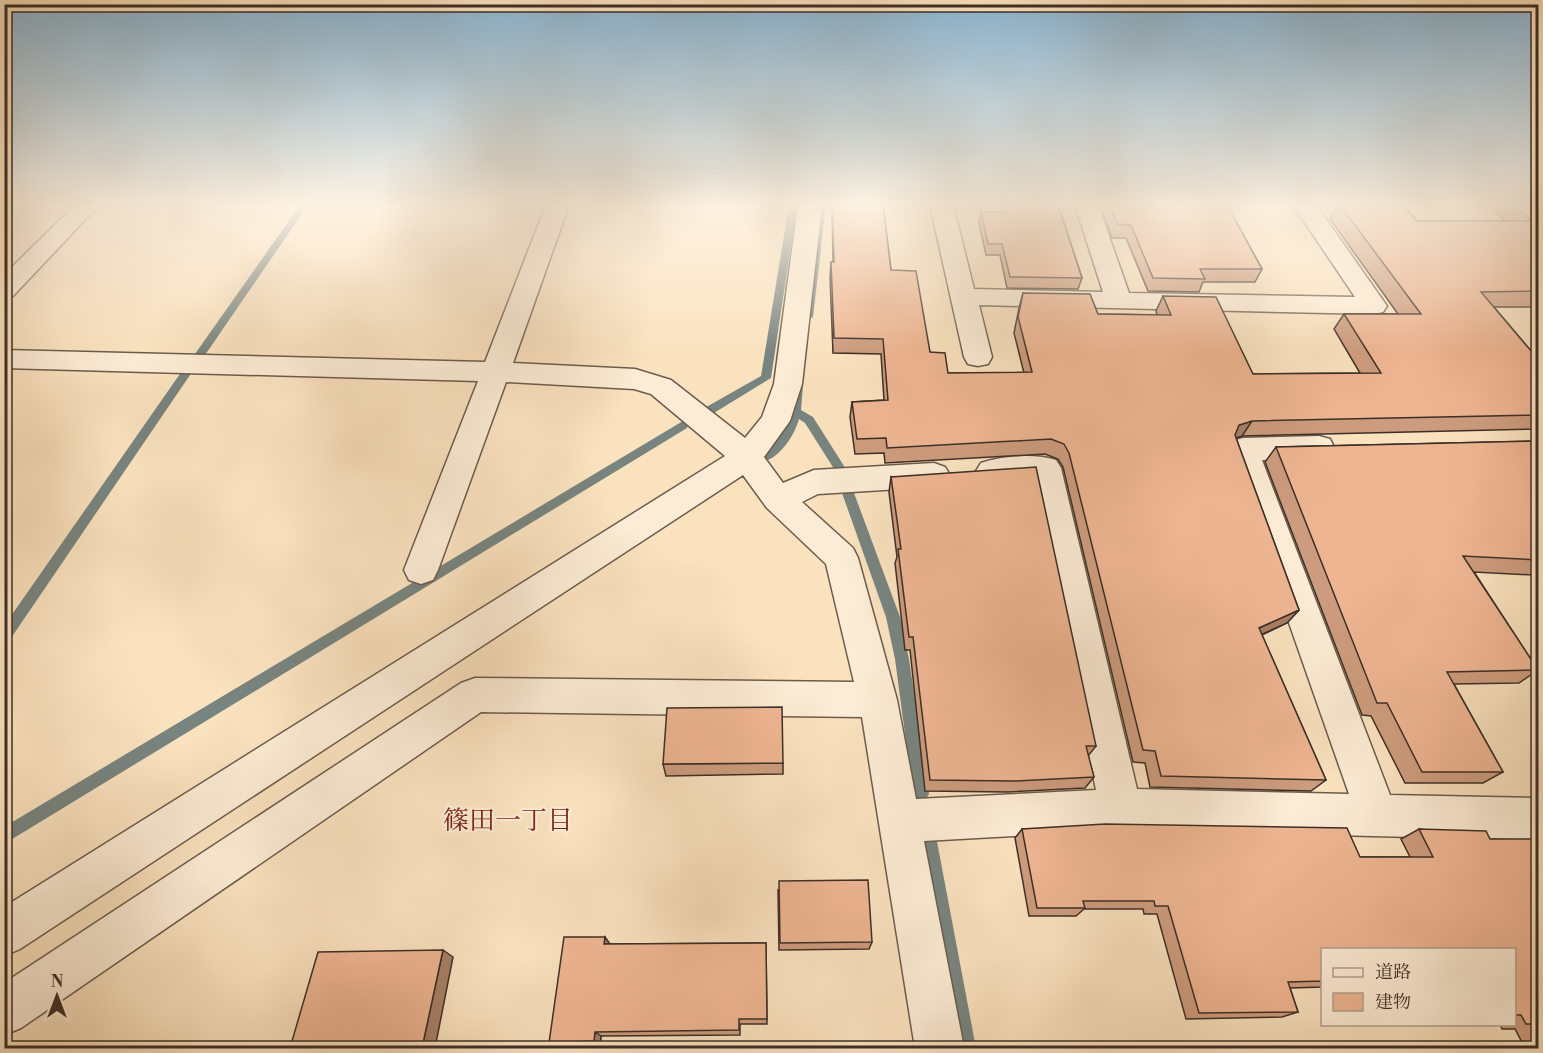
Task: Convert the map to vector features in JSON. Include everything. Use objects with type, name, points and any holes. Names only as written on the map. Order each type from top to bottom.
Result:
[{"type":"street","points":[[4,290],[39,254]]},
{"type":"street","points":[[421,570],[540,254]]},
{"type":"street","points":[[4,933],[747,457],[775,421],[788,384],[804,254]]},
{"type":"street","points":[[953,254],[978,357]]},
{"type":"street","points":[[1103,254],[1119,301]]},
{"type":"street","points":[[963,297],[1374,306],[1338,254]]},
{"type":"street","points":[[4,359],[497,372],[635,379],[661,387],[747,457],[778,499],[841,558],[878,700],[939,1048]]},
{"type":"street","points":[[1349,446],[1243,449],[1377,815]]},
{"type":"street","points":[[778,499],[814,482],[1044,468],[1121,809]]},
{"type":"street","points":[[4,1011],[475,695],[878,700]]},
{"type":"street","points":[[899,821],[1121,809],[1539,819]]},
{"type":"building","points":[[834,254],[889,254],[891,270],[916,271],[930,352],[945,353],[948,373],[1032,372],[1018,317],[1023,293],[1090,294],[1098,314],[1171,315],[1163,296],[1216,297],[1253,374],[1381,373],[1344,314],[1421,314],[1377,254],[1539,254],[1539,291],[1481,292],[1539,358],[1539,415],[1252,421],[1239,425],[1235,435],[1299,610],[1259,628],[1326,780],[1161,776],[1155,751],[1143,750],[1069,453],[1064,444],[1051,439],[887,448],[886,438],[857,439],[852,402],[888,400],[883,339],[834,338],[831,262],[834,262]]},
{"type":"building","points":[[1004,254],[1074,254],[1082,278],[1010,277]]},
{"type":"building","points":[[1143,254],[1254,254],[1262,269],[1200,269],[1205,279],[1153,278]]},
{"type":"building","points":[[1539,441],[1539,560],[1463,556],[1538,670],[1447,672],[1503,772],[1422,772],[1387,703],[1377,703],[1276,447]]},
{"type":"building","points":[[1036,467],[1096,746],[1086,746],[1094,777],[1014,781],[930,780],[913,637],[909,637],[898,549],[901,549],[891,477]]},
{"type":"building","points":[[782,707],[783,763],[663,764],[667,708]]},
{"type":"building","points":[[1105,824],[1347,828],[1360,857],[1433,857],[1419,829],[1486,831],[1490,839],[1537,839],[1539,841],[1539,1024],[1526,1024],[1521,1015],[1516,1015],[1516,948],[1321,948],[1321,981],[1288,982],[1298,1012],[1199,1013],[1168,906],[1155,906],[1154,901],[1083,901],[1085,908],[1037,908],[1022,829]]},
{"type":"building","points":[[868,880],[872,942],[780,943],[779,881]]},
{"type":"building","points":[[564,937],[605,937],[604,944],[766,943],[767,1019],[739,1019],[739,1030],[595,1032],[594,1041],[549,1043]]},
{"type":"building","points":[[443,950],[422,1048],[290,1048],[318,952]]},
{"type":"waterway","points":[[199,356],[270,254]]},
{"type":"waterway","points":[[705,413],[766,378],[785,254]]},
{"type":"waterway","points":[[808,317],[816,254]]},
{"type":"waterway","points":[[4,637],[186,373]]},
{"type":"waterway","points":[[768,456],[784,439],[792,424],[798,385]]},
{"type":"waterway","points":[[796,412],[809,420],[840,469]]},
{"type":"waterway","points":[[4,836],[683,425]]},
{"type":"waterway","points":[[848,493],[893,617],[902,659],[921,794]]},
{"type":"waterway","points":[[927,831],[967,1048]]},
{"type":"district","name":"篠田一丁目","points":[[508,820]]}]
